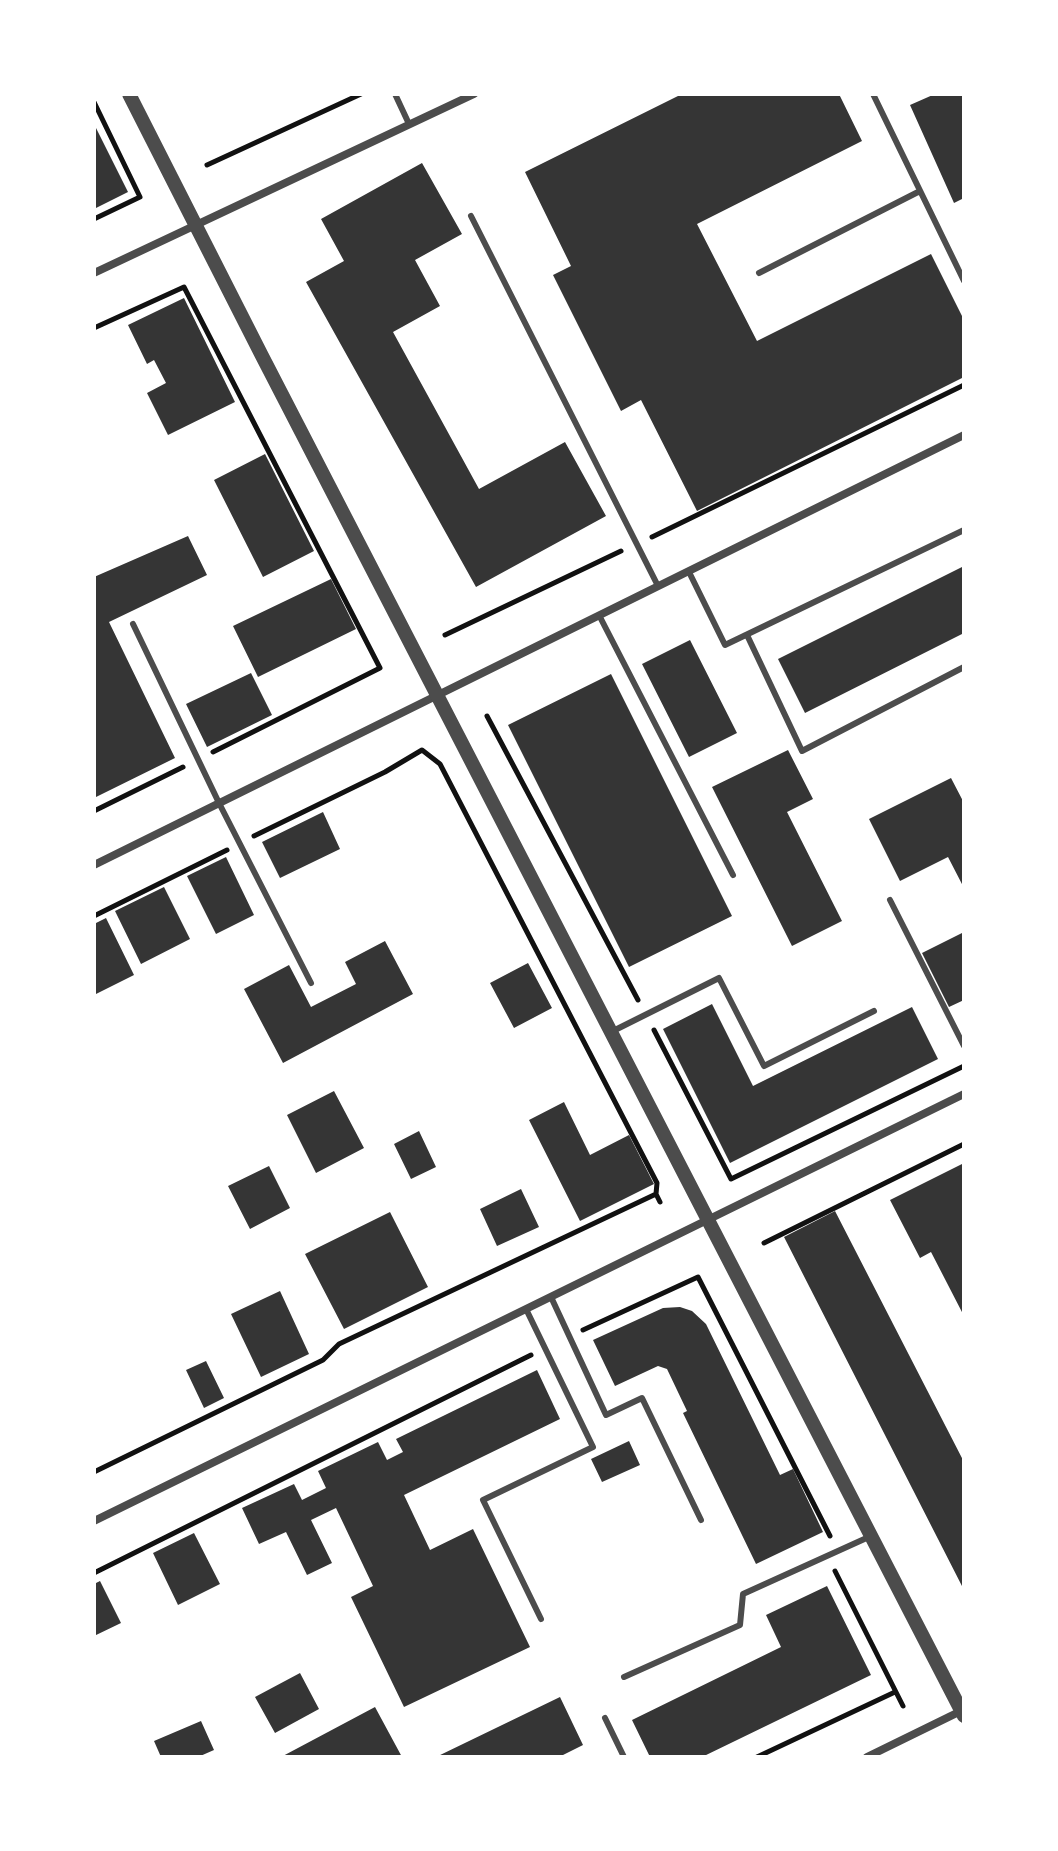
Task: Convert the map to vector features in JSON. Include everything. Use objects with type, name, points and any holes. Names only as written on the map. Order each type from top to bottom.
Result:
[{"type":"street","points":[[129,94],[436,698],[963,1712],[867,1757]]},
{"type":"street","points":[[94,273],[474,94]]},
{"type":"street","points":[[94,865],[964,435]]},
{"type":"street","points":[[94,1521],[964,1094]]},
{"type":"lane","points":[[395,94],[409,124]]},
{"type":"lane","points":[[873,94],[964,281]]},
{"type":"lane","points":[[759,273],[920,191]]},
{"type":"lane","points":[[471,216],[658,586]]},
{"type":"lane","points":[[689,572],[725,645],[964,530]]},
{"type":"lane","points":[[600,617],[733,875]]},
{"type":"lane","points":[[133,624],[219,803],[311,983]]},
{"type":"lane","points":[[747,635],[802,751],[964,667]]},
{"type":"lane","points":[[890,900],[964,1046]]},
{"type":"lane","points":[[611,1032],[719,978],[764,1066],[874,1011]]},
{"type":"lane","points":[[551,1297],[606,1415],[642,1398],[701,1520]]},
{"type":"lane","points":[[526,1309],[593,1447],[483,1500],[541,1619]]},
{"type":"lane","points":[[624,1677],[740,1625],[743,1594],[871,1536]]},
{"type":"lane","points":[[605,1718],[624,1757]]},
{"type":"path","points":[[207,165],[361,94]]},
{"type":"path","points":[[94,102],[140,197],[94,219]]},
{"type":"path","points":[[94,328],[184,287],[380,668],[94,811]]},
{"type":"path","points":[[445,635],[964,385]]},
{"type":"path","points":[[487,716],[731,1179],[964,1066]]},
{"type":"path","points":[[94,916],[385,772],[422,750],[440,764],[657,1183],[656,1194],[660,1202]]},
{"type":"path","points":[[764,1243],[964,1144]]},
{"type":"path","points":[[94,1472],[323,1360],[339,1344],[656,1194]]},
{"type":"path","points":[[570,1336],[698,1277],[838,1551],[834,1568],[903,1706]]},
{"type":"path","points":[[94,1573],[544,1348]]},
{"type":"path","points":[[757,1757],[895,1692]]},
{"type":"building","points":[[682,94],[839,94],[862,141],[697,224],[757,341],[931,254],[964,320],[964,377],[697,511],[641,400],[621,411],[553,275],[571,266],[525,172]]},
{"type":"building","points":[[935,94],[964,94],[964,198],[954,203],[910,105]]},
{"type":"building","points":[[94,124],[128,192],[94,209]]},
{"type":"building","points":[[422,163],[462,234],[415,260],[440,306],[393,332],[479,489],[565,442],[606,516],[476,587],[306,282],[344,261],[321,219]]},
{"type":"building","points":[[184,298],[235,402],[168,435],[147,393],[166,383],[154,360],[147,364],[128,325]]},
{"type":"building","points":[[265,454],[314,551],[263,577],[214,480]]},
{"type":"building","points":[[188,536],[207,575],[109,622],[175,758],[94,798],[94,577]]},
{"type":"building","points":[[964,566],[964,633],[805,713],[778,659]]},
{"type":"building","points":[[331,579],[356,629],[258,677],[233,626]]},
{"type":"building","points":[[690,640],[737,733],[689,757],[642,664]]},
{"type":"building","points":[[251,673],[272,715],[207,747],[186,704]]},
{"type":"building","points":[[611,674],[732,916],[629,967],[508,725]]},
{"type":"building","points":[[788,750],[813,799],[787,812],[842,921],[792,946],[712,787]]},
{"type":"building","points":[[951,778],[964,803],[964,888],[948,857],[900,881],[869,819]]},
{"type":"building","points":[[323,812],[340,849],[280,878],[262,842]]},
{"type":"building","points":[[226,857],[254,915],[216,934],[187,876]]},
{"type":"building","points":[[164,887],[190,939],[141,964],[115,911]]},
{"type":"building","points":[[106,918],[134,975],[94,995],[94,924]]},
{"type":"building","points":[[964,932],[964,1000],[949,1007],[922,953]]},
{"type":"building","points":[[385,941],[413,994],[283,1063],[244,989],[289,965],[311,1007],[356,984],[345,962]]},
{"type":"building","points":[[528,963],[552,1008],[514,1028],[490,983]]},
{"type":"building","points":[[712,1004],[753,1086],[912,1007],[938,1059],[730,1163],[663,1029]]},
{"type":"building","points":[[334,1091],[364,1148],[316,1173],[287,1115]]},
{"type":"building","points":[[564,1102],[590,1155],[629,1135],[654,1184],[580,1221],[529,1120]]},
{"type":"building","points":[[419,1131],[436,1167],[411,1179],[394,1144]]},
{"type":"building","points":[[964,1163],[964,1316],[931,1252],[920,1258],[890,1200]]},
{"type":"building","points":[[269,1166],[290,1208],[250,1229],[228,1186]]},
{"type":"building","points":[[521,1189],[539,1227],[497,1246],[480,1209]]},
{"type":"building","points":[[835,1211],[964,1462],[964,1590],[784,1237]]},
{"type":"building","points":[[390,1212],[428,1287],[344,1329],[305,1254]]},
{"type":"building","points":[[280,1291],[309,1354],[261,1377],[231,1314]]},
{"type":"building","points":[[680,1307],[692,1311],[706,1324],[780,1475],[793,1469],[823,1532],[756,1564],[683,1413],[687,1411],[667,1369],[658,1366],[615,1386],[593,1340],[663,1308]]},
{"type":"building","points":[[206,1361],[224,1398],[204,1408],[186,1370]]},
{"type":"building","points":[[537,1370],[560,1419],[404,1495],[430,1550],[473,1529],[530,1647],[404,1707],[351,1597],[373,1586],[336,1508],[311,1520],[332,1563],[307,1575],[286,1532],[259,1544],[242,1508],[294,1484],[302,1500],[326,1488],[318,1471],[378,1442],[387,1460],[403,1452],[396,1439]]},
{"type":"building","points":[[629,1441],[640,1465],[602,1482],[591,1459]]},
{"type":"building","points":[[194,1533],[220,1584],[178,1605],[153,1553]]},
{"type":"building","points":[[100,1581],[121,1623],[94,1636],[94,1584]]},
{"type":"building","points":[[827,1586],[871,1675],[702,1757],[650,1757],[632,1720],[781,1647],[766,1615]]},
{"type":"building","points":[[300,1673],[319,1709],[275,1733],[255,1697]]},
{"type":"building","points":[[560,1697],[583,1745],[559,1757],[436,1757]]},
{"type":"building","points":[[375,1707],[402,1757],[281,1757]]},
{"type":"building","points":[[201,1721],[214,1750],[198,1757],[161,1757],[154,1741]]}]
